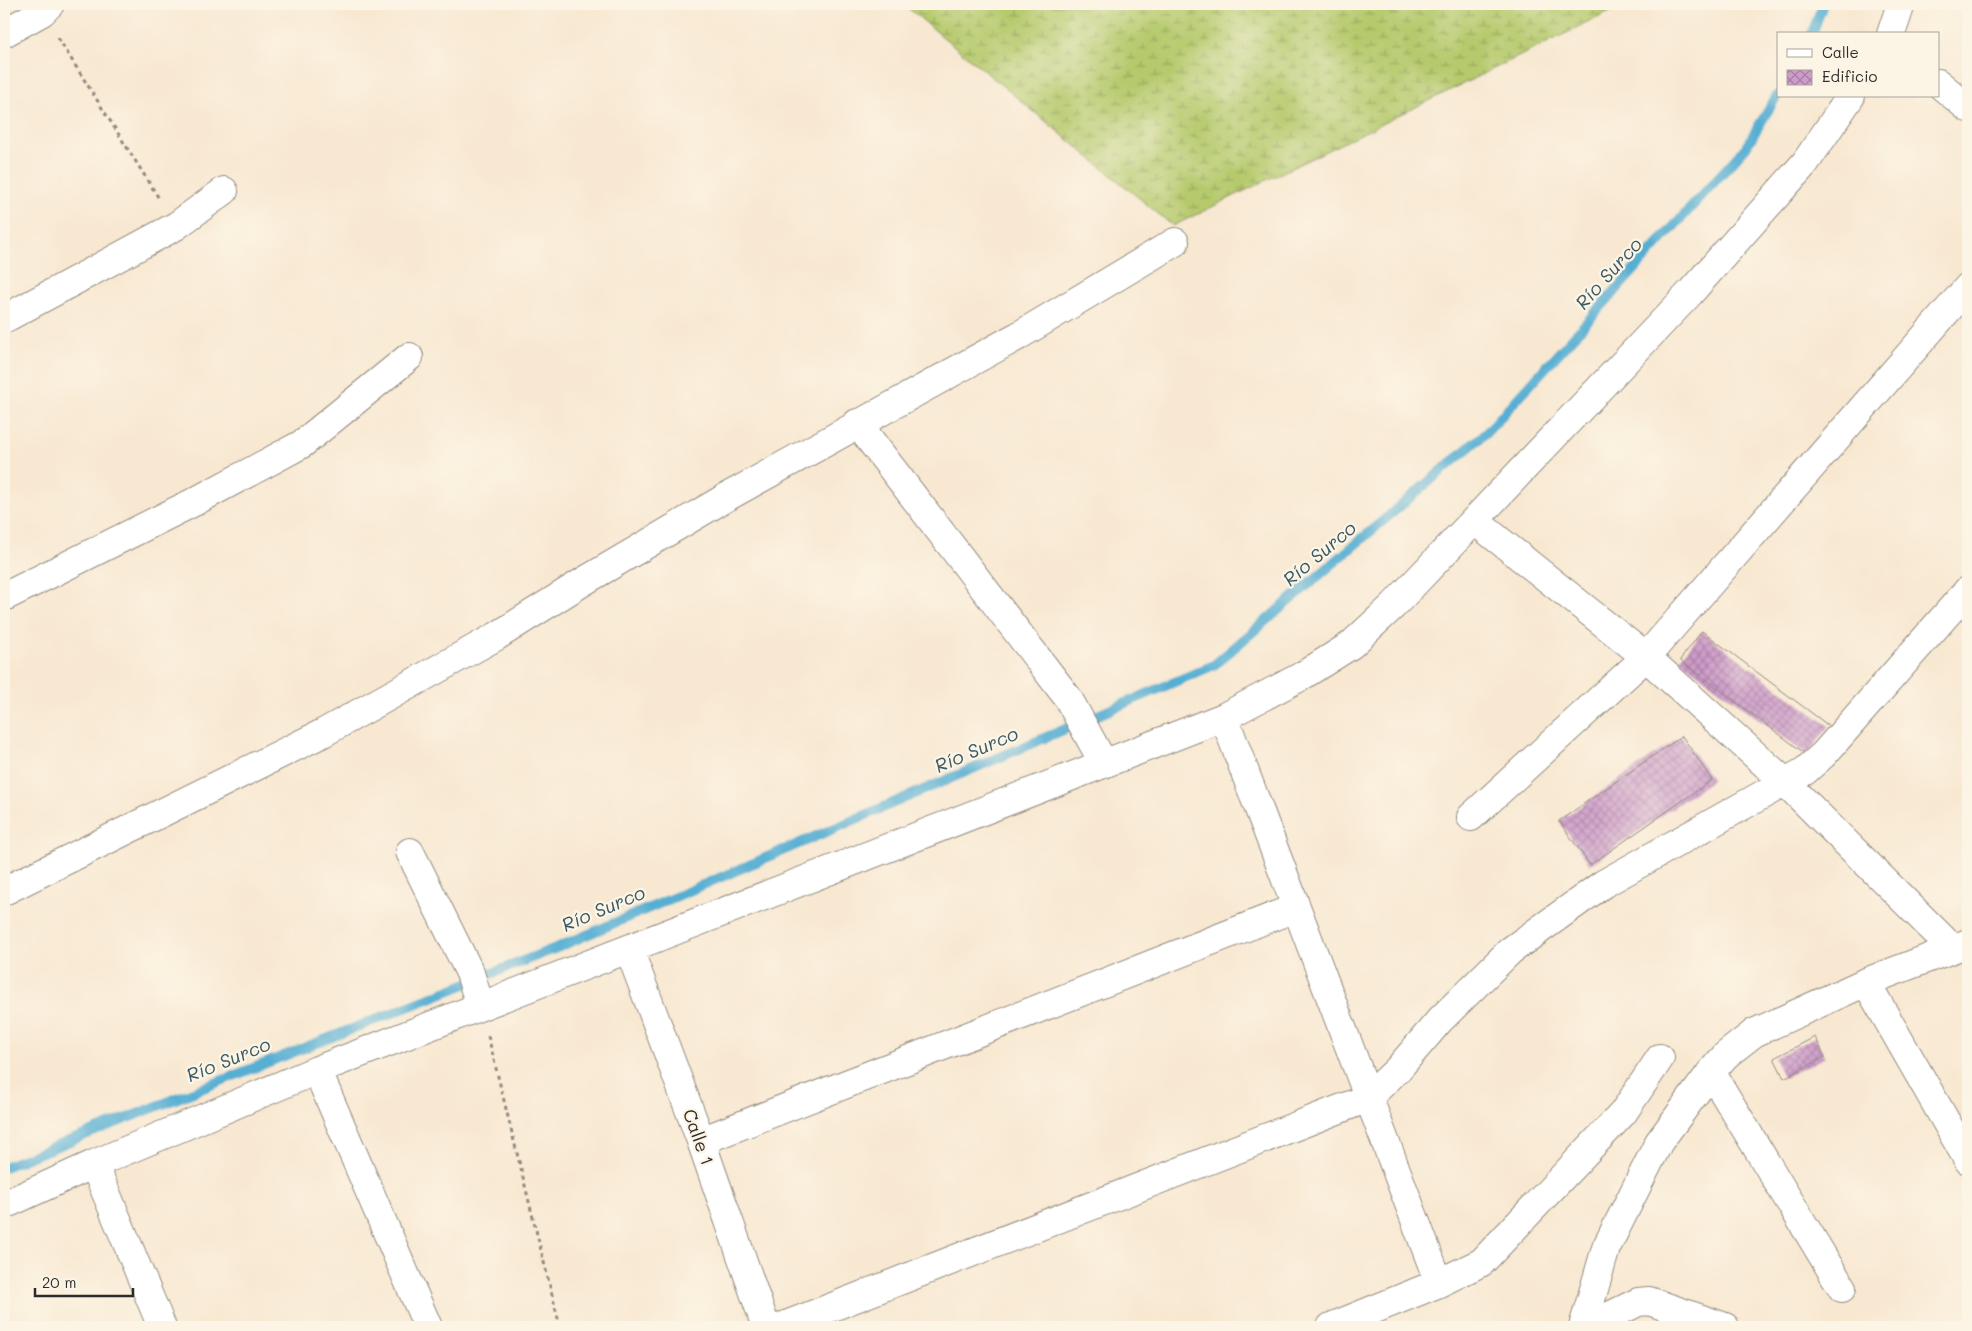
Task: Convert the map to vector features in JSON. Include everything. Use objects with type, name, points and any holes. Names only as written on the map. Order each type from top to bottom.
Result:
[{"type":"street","points":[[1892,32],[1902,4]]},
{"type":"street","points":[[4,33],[46,8]]},
{"type":"street","points":[[1950,84],[1968,108]]},
{"type":"street","points":[[4,1205],[94,1164],[317,1070],[475,989],[629,948],[1098,752],[1224,717],[1302,676],[1351,645],[1393,606],[1475,520],[1690,293],[1805,163],[1850,98]]},
{"type":"street","points":[[4,319],[176,226],[224,191]]},
{"type":"street","points":[[4,891],[323,733],[498,636],[581,583],[708,508],[857,423],[1018,336],[1175,242]]},
{"type":"street","points":[[1471,817],[1646,657],[1968,287]]},
{"type":"street","points":[[4,597],[194,502],[302,444],[409,357]]},
{"type":"street","points":[[857,423],[1076,709],[1098,752]]},
{"type":"street","points":[[1475,520],[1646,657],[1785,782],[1960,946],[1866,982],[1754,1033],[1726,1055],[1710,1072],[1660,1142],[1606,1248],[1583,1327]]},
{"type":"street","points":[[781,1327],[1368,1098],[1398,1069],[1440,1020],[1510,951],[1603,884],[1806,771],[1824,754],[1968,590]]},
{"type":"street","points":[[1224,717],[1439,1283]]},
{"type":"street","points":[[410,852],[475,989]]},
{"type":"street","points":[[700,1141],[1295,908]]},
{"type":"street","name":"Calle 1","points":[[629,948],[766,1327]]},
{"type":"street","points":[[1866,982],[1968,1160]]},
{"type":"street","points":[[1331,1327],[1439,1283],[1482,1262],[1623,1113],[1660,1058]]},
{"type":"street","points":[[317,1070],[428,1327]]},
{"type":"street","points":[[1710,1072],[1842,1288]]},
{"type":"street","points":[[94,1164],[162,1327]]},
{"type":"street","points":[[1587,1327],[1638,1302],[1649,1301],[1725,1327]]},
{"type":"path","points":[[46,8],[176,226]]},
{"type":"path","points":[[475,989],[560,1327]]},
{"type":"green space","points":[[903,4],[1626,4],[1173,226]]},
{"type":"building","points":[[1702,631],[1829,726],[1807,755],[1680,660]]},
{"type":"building","points":[[1682,736],[1712,780],[1590,865],[1559,821]]},
{"type":"building","points":[[1815,1037],[1825,1057],[1784,1078],[1774,1058]]},
{"type":"waterway","name":"Río Surco","points":[[1813,32],[1823,4]]},
{"type":"waterway","name":"Río Surco","points":[[4,1167],[561,946],[1214,665],[1487,432],[1746,147],[1777,96]]}]
